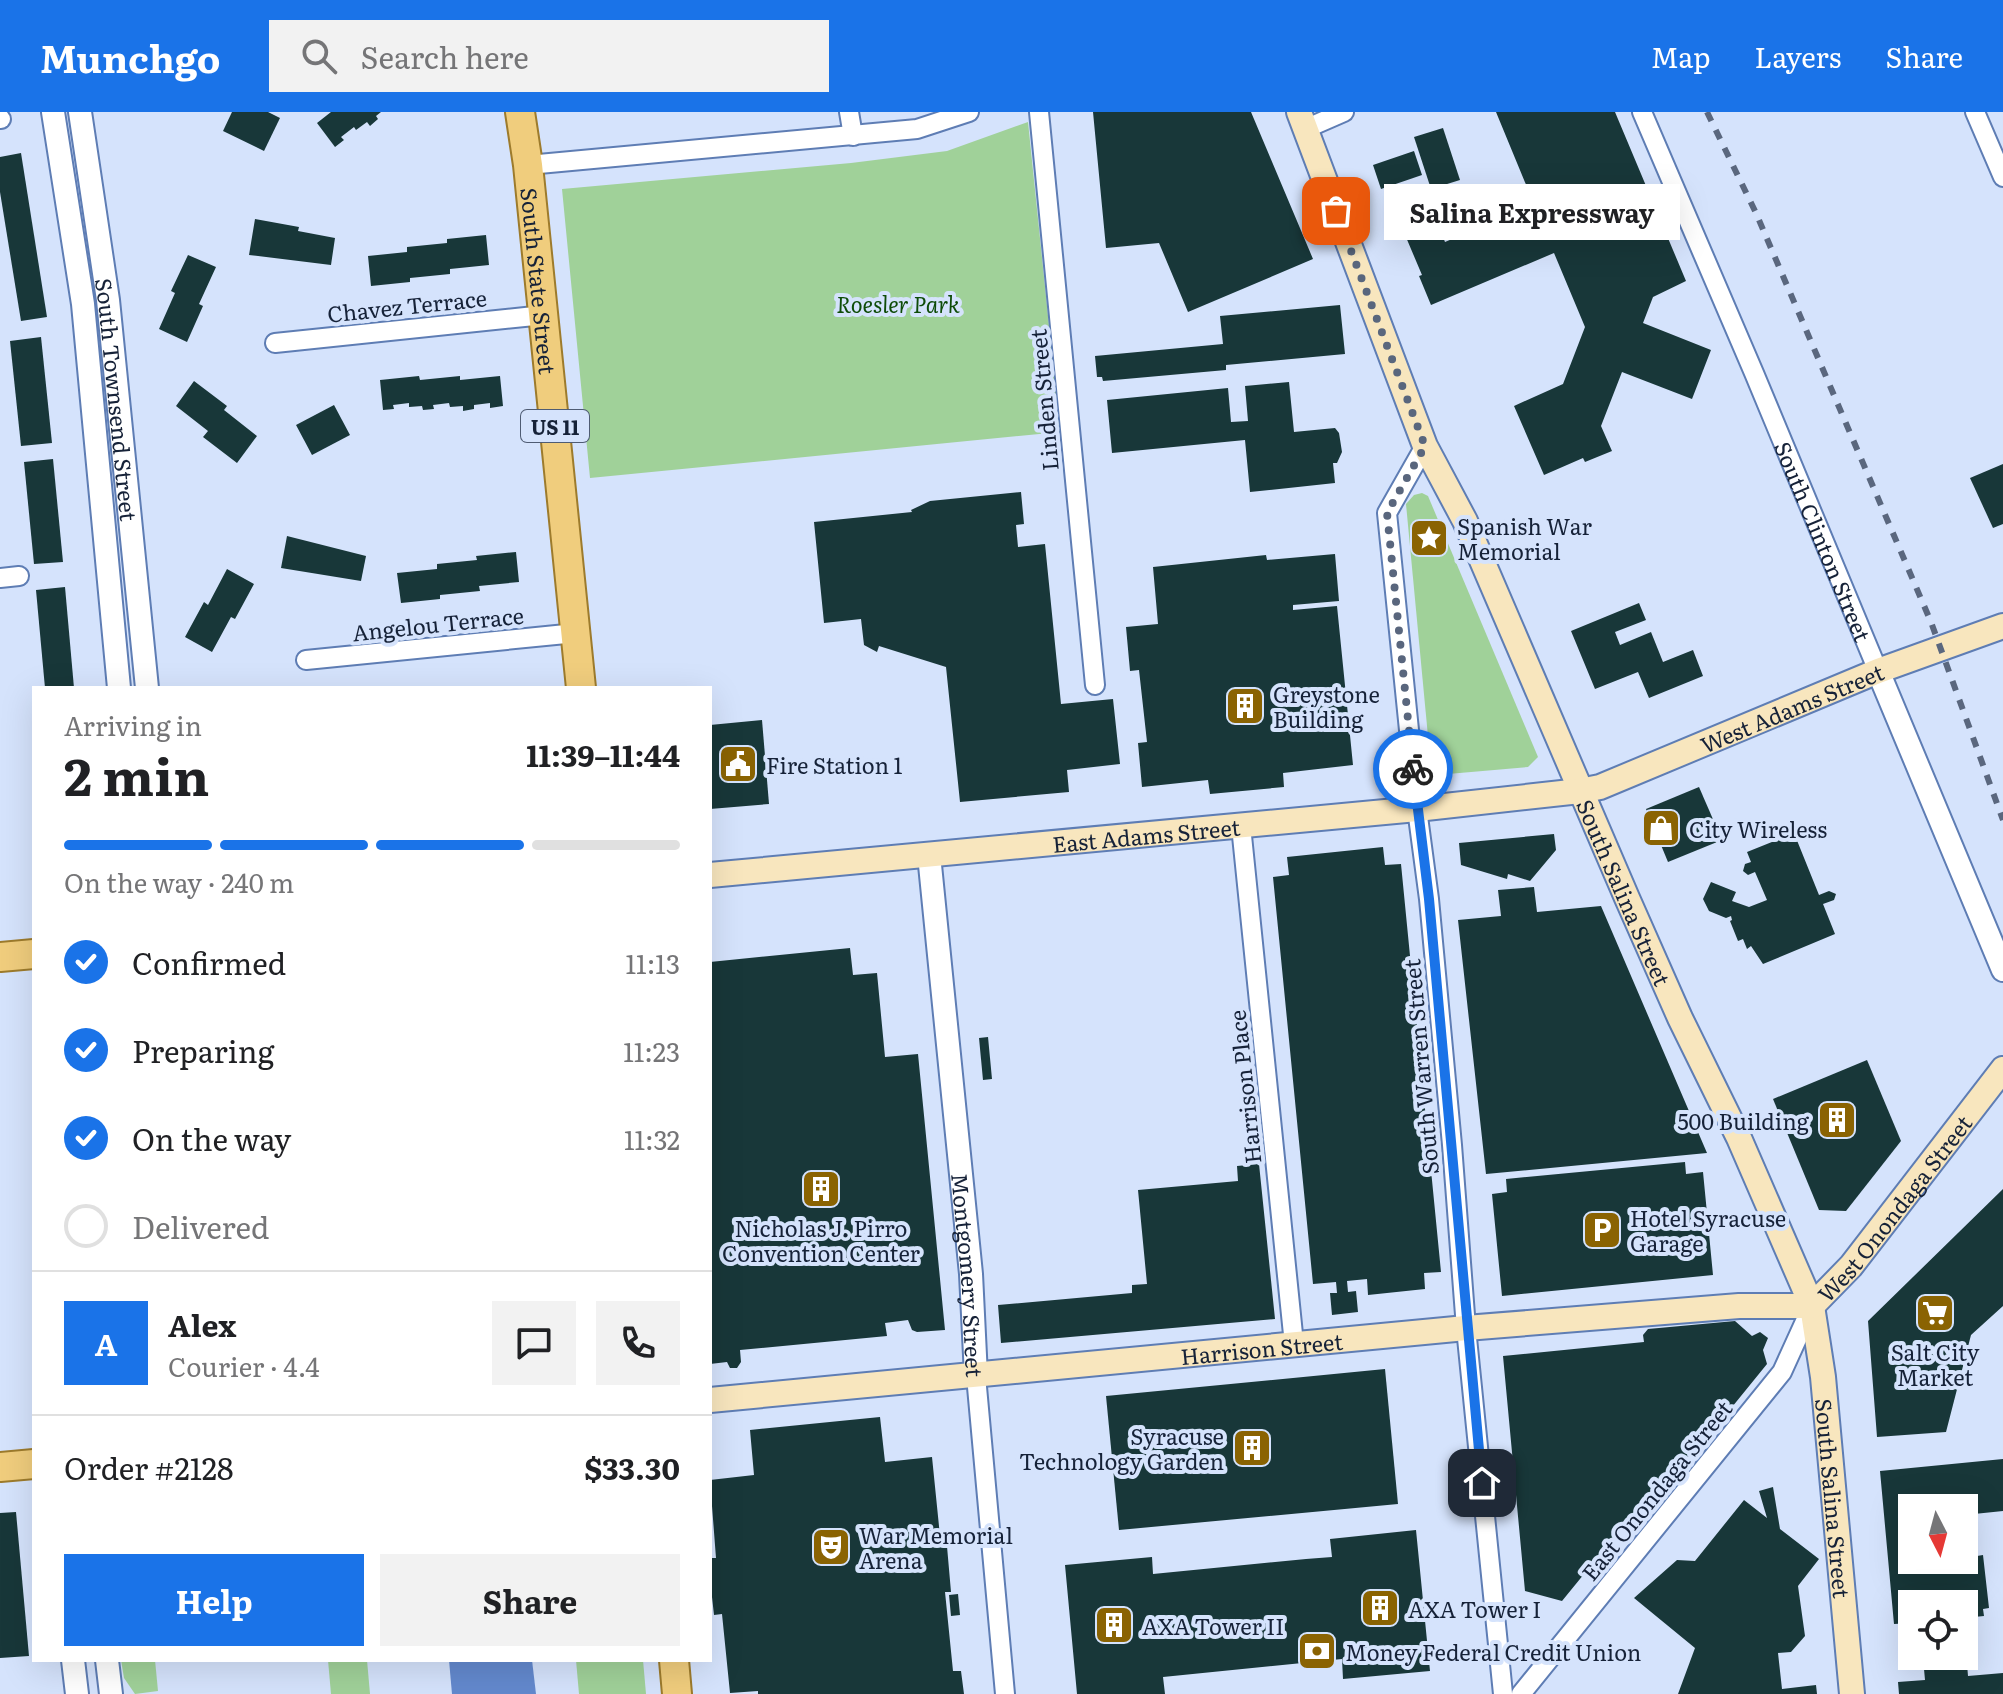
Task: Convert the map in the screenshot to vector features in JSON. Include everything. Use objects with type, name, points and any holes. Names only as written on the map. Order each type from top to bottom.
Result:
[{"type":"main road","name":"South State Street","points":[[520,112],[544,315],[581,686]]},
{"type":"main road","name":"South Salina Street","points":[[1302,120],[1425,446],[1465,521],[1680,1018],[1739,1138],[1812,1306],[1823,1377],[1852,1694]]},
{"type":"main road","name":"West Adams Street","points":[[1580,791],[1600,787],[1878,671],[2003,626]]},
{"type":"main road","name":"East Adams Street","points":[[712,875],[1580,791]]},
{"type":"main road","points":[[0,957],[32,954]]},
{"type":"main road","name":"West Onondaga Street","points":[[1812,1306],[1851,1266],[2003,1069]]},
{"type":"main road","name":"Harrison Street","points":[[712,1400],[1466,1328],[1739,1306],[1812,1306]]},
{"type":"main road","points":[[0,1467],[32,1464]]},
{"type":"main road","points":[[674,1662],[677,1694]]},
{"type":"street","name":"South Townsend Street","points":[[53,112],[83,304],[119,686]]},
{"type":"street","name":"South Townsend Street","points":[[80,112],[108,300],[147,686]]},
{"type":"street","points":[[849,112],[853,136]]},
{"type":"street","points":[[528,165],[917,129],[969,112]]},
{"type":"street","name":"Linden Street","points":[[1039,112],[1095,685]]},
{"type":"street","points":[[1302,120],[1344,112]]},
{"type":"street","name":"South Clinton Street","points":[[1642,112],[2003,970]]},
{"type":"street","points":[[1975,112],[2001,168]]},
{"type":"street","name":"Chavez Terrace","points":[[275,343],[544,315]]},
{"type":"street","points":[[89,358],[114,356]]},
{"type":"street","name":"South Warren Street","points":[[1425,446],[1387,513],[1429,899],[1466,1328],[1503,1694]]},
{"type":"street","name":"Angelou Terrace","points":[[306,660],[576,633]]},
{"type":"street","name":"Harrison Place","points":[[1241,826],[1294,1344]]},
{"type":"street","name":"Montgomery Street","points":[[929,855],[971,1274],[976,1376],[1005,1694]]},
{"type":"street","name":"East Onondaga Street","points":[[1521,1694],[1782,1372],[1812,1306]]},
{"type":"street","points":[[73,1662],[77,1694]]},
{"type":"street","points":[[107,1662],[111,1694]]},
{"type":"green space","name":"Roesler Park","points":[[1028,122],[1060,432],[590,478],[562,189],[851,163],[947,151]]},
{"type":"green space","points":[[1422,493],[1428,496],[1538,757],[1528,767],[1448,774],[1431,768],[1406,504],[1414,495]]},
{"type":"green space","points":[[121,1662],[155,1662],[158,1691],[135,1694],[124,1678]]},
{"type":"green space","points":[[328,1662],[367,1662],[370,1694],[331,1694]]},
{"type":"green space","points":[[576,1662],[643,1662],[646,1694],[579,1694]]},
{"type":"water","points":[[449,1662],[532,1662],[536,1694],[452,1694]]},
{"type":"building","points":[[232,112],[268,112],[280,118],[264,151],[223,131]]},
{"type":"building","points":[[331,112],[381,112],[370,126],[367,122],[356,130],[354,127],[341,137],[344,140],[335,147],[317,123]]},
{"type":"building","points":[[1093,112],[1251,112],[1313,259],[1188,312],[1159,243],[1106,248]]},
{"type":"building","points":[[1496,112],[1615,112],[1686,281],[1653,297],[1643,323],[1711,350],[1692,399],[1622,372],[1601,426],[1612,451],[1585,462],[1583,458],[1544,475],[1514,406],[1563,384],[1585,327],[1554,253],[1431,305],[1400,223],[1432,210],[1445,242],[1534,204]]},
{"type":"building","points":[[1443,128],[1460,180],[1431,189],[1414,137]]},
{"type":"building","points":[[1414,151],[1422,175],[1381,189],[1373,165]]},
{"type":"building","points":[[21,153],[47,317],[21,321],[0,192],[0,157]]},
{"type":"building","points":[[255,219],[335,238],[331,265],[249,255]]},
{"type":"building","points":[[486,235],[489,265],[450,269],[450,274],[410,278],[410,282],[371,286],[368,256],[407,252],[407,247],[447,243],[447,239]]},
{"type":"building","points":[[188,255],[216,267],[199,304],[203,306],[187,342],[159,329],[175,293],[171,291]]},
{"type":"building","points":[[1340,305],[1345,354],[1226,365],[1226,370],[1103,381],[1102,377],[1097,377],[1095,356],[1223,344],[1220,316]]},
{"type":"building","points":[[41,337],[52,443],[21,446],[10,341]]},
{"type":"building","points":[[419,376],[420,380],[460,376],[460,380],[500,376],[503,406],[490,408],[490,403],[474,405],[474,409],[463,411],[463,406],[450,407],[449,403],[423,410],[422,406],[409,407],[409,403],[383,410],[380,380]]},
{"type":"building","points":[[194,381],[227,406],[224,410],[257,436],[237,463],[203,437],[208,431],[176,406]]},
{"type":"building","points":[[1289,382],[1294,432],[1335,428],[1339,433],[1342,452],[1337,463],[1333,463],[1335,483],[1250,492],[1245,440],[1112,453],[1107,400],[1228,388],[1231,422],[1248,421],[1245,386]]},
{"type":"building","points":[[334,405],[350,435],[312,455],[296,425]]},
{"type":"building","points":[[53,459],[63,562],[34,564],[24,462]]},
{"type":"building","points":[[2003,464],[2003,524],[1993,528],[1970,478]]},
{"type":"building","points":[[1021,492],[1024,524],[1016,525],[1018,547],[1045,544],[1061,704],[1113,699],[1120,764],[1067,770],[1069,792],[960,802],[946,667],[879,646],[877,652],[864,645],[861,619],[824,623],[814,522],[912,512],[930,501]]},
{"type":"building","points":[[287,536],[366,556],[361,581],[281,568]]},
{"type":"building","points":[[516,552],[519,582],[479,586],[480,591],[401,603],[397,573],[437,569],[437,564],[477,560],[476,556]]},
{"type":"building","name":"Greystone Building","points":[[1335,554],[1339,601],[1293,605],[1293,610],[1337,606],[1353,765],[1283,773],[1284,787],[1210,794],[1208,780],[1142,787],[1138,743],[1147,742],[1139,670],[1130,671],[1126,627],[1158,624],[1153,567],[1266,555],[1267,560]]},
{"type":"building","points":[[227,569],[254,584],[212,652],[185,637],[204,602],[208,605]]},
{"type":"building","points":[[65,587],[74,686],[45,686],[36,590]]},
{"type":"building","points":[[1639,603],[1646,620],[1615,632],[1620,645],[1651,632],[1663,662],[1693,650],[1703,676],[1649,698],[1638,672],[1595,689],[1571,631]]},
{"type":"building","name":"Fire Station 1","points":[[762,720],[769,804],[712,809],[712,725]]},
{"type":"building","points":[[1699,787],[1722,840],[1668,862],[1646,809]]},
{"type":"building","points":[[1794,833],[1819,895],[1829,891],[1836,894],[1834,900],[1823,904],[1835,934],[1763,964],[1751,946],[1747,949],[1743,939],[1738,941],[1731,916],[1726,918],[1709,911],[1703,899],[1711,882],[1736,892],[1732,901],[1749,907],[1767,900],[1755,872],[1748,875],[1743,871],[1745,864],[1751,862],[1747,852]]},
{"type":"building","points":[[1554,834],[1556,850],[1530,881],[1508,874],[1507,879],[1461,865],[1459,843]]},
{"type":"building","points":[[1383,847],[1385,865],[1401,864],[1441,1272],[1424,1273],[1425,1289],[1368,1295],[1367,1279],[1347,1281],[1348,1292],[1356,1291],[1358,1312],[1332,1315],[1330,1293],[1337,1293],[1336,1282],[1313,1284],[1273,877],[1289,875],[1287,857]]},
{"type":"building","points":[[1534,887],[1537,912],[1601,906],[1707,1153],[1486,1174],[1458,920],[1501,916],[1498,890]]},
{"type":"building","name":"Nicholas J. Pirro Convention Center","points":[[850,948],[853,975],[877,973],[885,1057],[918,1054],[945,1330],[917,1332],[912,1330],[908,1320],[885,1323],[887,1336],[740,1350],[741,1362],[737,1368],[730,1368],[727,1362],[712,1364],[712,962]]},
{"type":"building","points":[[988,1037],[992,1079],[983,1080],[979,1038]]},
{"type":"building","name":"500 Building","points":[[1867,1060],[1901,1141],[1846,1211],[1819,1210],[1773,1099]]},
{"type":"building","name":"Hotel Syracuse Garage","points":[[1685,1162],[1686,1174],[1703,1172],[1713,1275],[1502,1296],[1492,1194],[1507,1192],[1506,1179]]},
{"type":"building","points":[[1259,1164],[1275,1319],[1001,1343],[998,1305],[1132,1293],[1132,1285],[1147,1284],[1138,1190],[1238,1181],[1237,1166]]},
{"type":"building","name":"Salt City Market","points":[[2003,1189],[2003,1306],[1971,1335],[1946,1432],[1877,1437],[1868,1321]]},
{"type":"building","points":[[1735,1321],[1752,1336],[1760,1332],[1768,1338],[1763,1350],[1767,1364],[1680,1471],[1673,1465],[1562,1601],[1525,1591],[1503,1356],[1644,1342],[1643,1335],[1648,1329]]},
{"type":"building","name":"Syracuse Technology Garden","points":[[1385,1369],[1398,1504],[1119,1530],[1106,1396]]},
{"type":"building","name":"War Memorial Arena","points":[[880,1417],[885,1462],[932,1457],[940,1536],[946,1535],[951,1592],[945,1592],[953,1671],[961,1671],[964,1694],[730,1693],[722,1614],[714,1615],[712,1597],[712,1558],[716,1558],[712,1480],[754,1475],[750,1430]]},
{"type":"building","points":[[2003,1459],[2003,1511],[1978,1514],[1978,1494],[1898,1494],[1898,1574],[1978,1574],[1978,1556],[1983,1555],[1989,1608],[1983,1609],[1984,1616],[1978,1617],[1978,1590],[1898,1590],[1898,1624],[1894,1624],[1880,1471]]},
{"type":"building","points":[[1773,1487],[1780,1529],[1819,1559],[1798,1586],[1805,1636],[1791,1652],[1778,1653],[1782,1689],[1816,1685],[1817,1694],[1678,1694],[1695,1648],[1634,1598],[1677,1560],[1695,1561],[1744,1500],[1767,1518],[1759,1491]]},
{"type":"building","points":[[16,1512],[29,1656],[0,1658],[0,1513]]},
{"type":"building","points":[[1416,1530],[1430,1671],[1343,1679],[1342,1659],[1163,1677],[1165,1694],[1077,1694],[1065,1565],[1152,1557],[1153,1574],[1332,1557],[1330,1539]]},
{"type":"building","points":[[958,1594],[960,1615],[951,1616],[949,1595]]},
{"type":"building","points":[[1924,1670],[1968,1670],[1968,1676],[2003,1673],[2003,1694],[1899,1694],[1898,1682],[1925,1680]]},
{"type":"railway","points":[[1707,112],[1756,213],[1931,622],[2003,820]]},
{"type":"way so far","points":[[1336,211],[1425,446],[1387,513],[1413,769]]},
{"type":"place","name":"Salina Expressway","points":[[1336,211]]},
{"type":"place","name":"Spanish War Memorial","points":[[1429,538]]},
{"type":"place","name":"Greystone Building","points":[[1245,706]]},
{"type":"place","name":"Fire Station 1","points":[[738,764]]},
{"type":"place","name":"City Wireless","points":[[1661,828]]},
{"type":"place","name":"500 Building","points":[[1837,1120]]},
{"type":"place","name":"Nicholas J. Pirro Convention Center","points":[[821,1189]]},
{"type":"place","name":"Hotel Syracuse Garage","points":[[1602,1230]]},
{"type":"place","name":"Salt City Market","points":[[1935,1313]]},
{"type":"place","name":"Syracuse Technology Garden","points":[[1252,1448]]},
{"type":"place","name":"War Memorial Arena","points":[[831,1547]]},
{"type":"place","name":"AXA Tower I","points":[[1380,1608]]},
{"type":"place","name":"AXA Tower II","points":[[1114,1625]]},
{"type":"place","name":"Money Federal Credit Union","points":[[1317,1651]]},
{"type":"route","points":[[1413,769],[1429,899],[1482,1483]]}]
